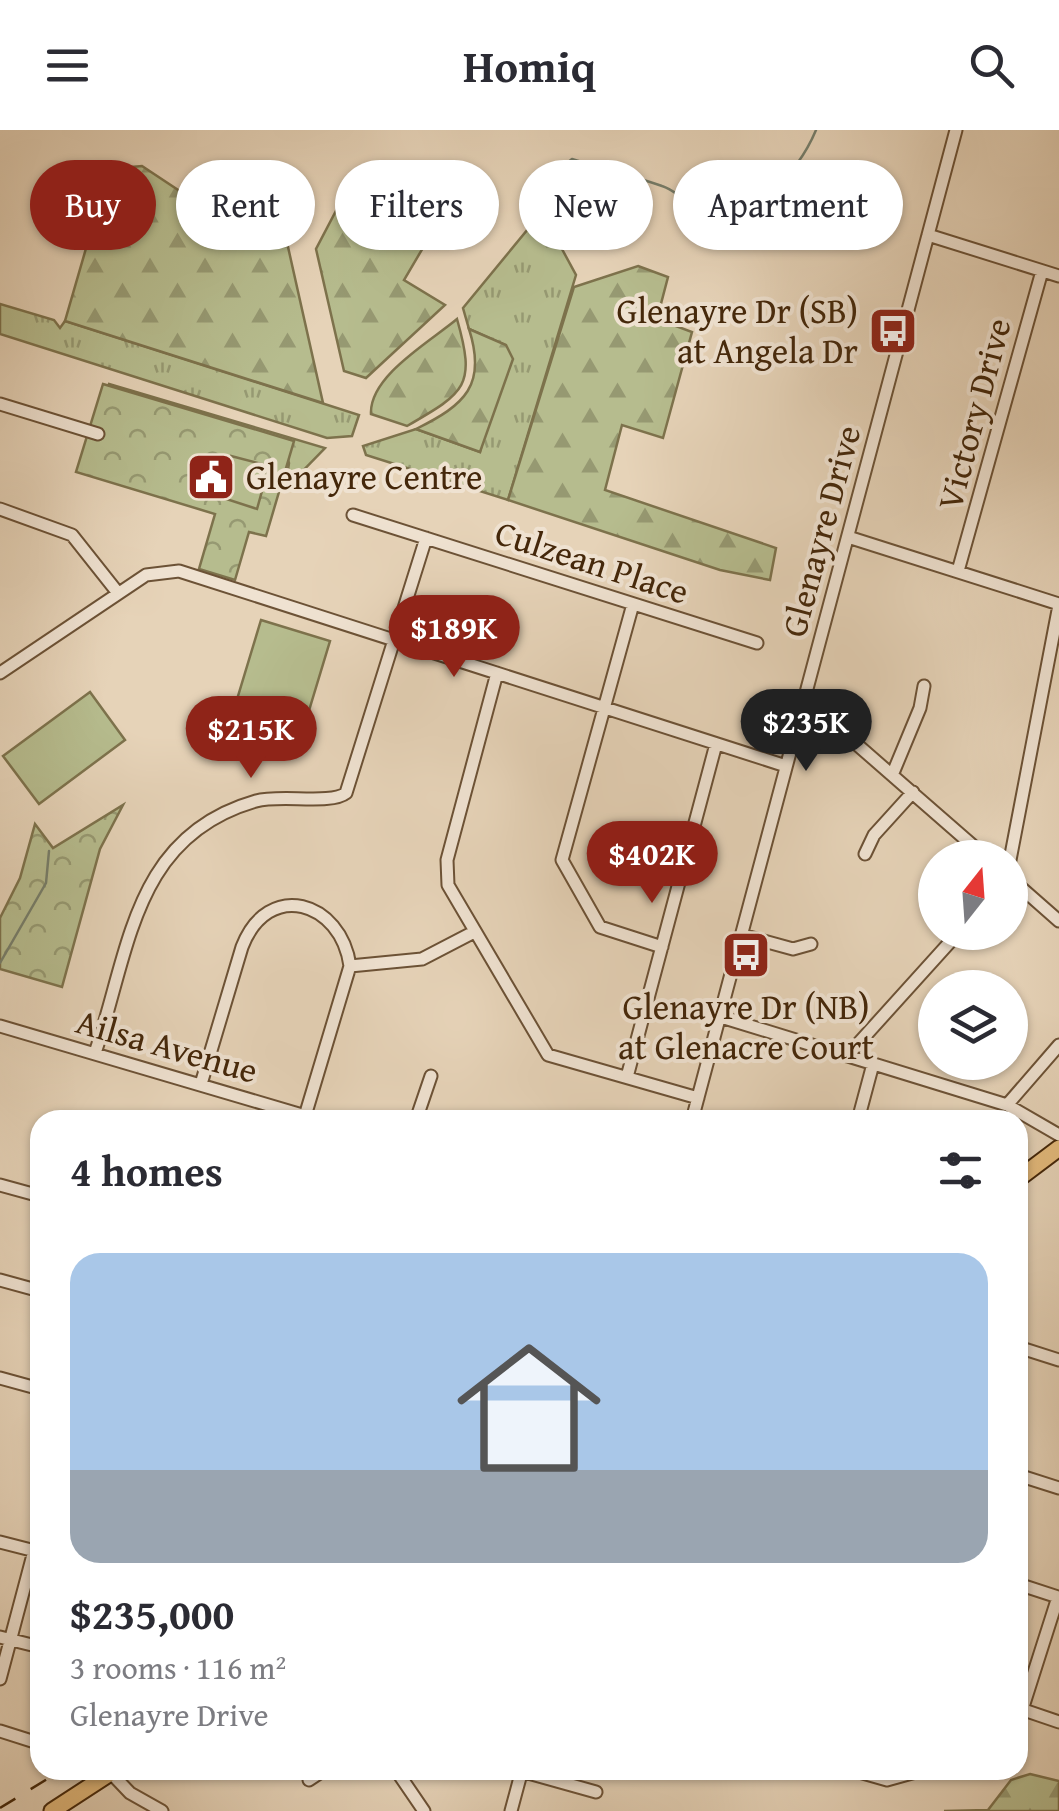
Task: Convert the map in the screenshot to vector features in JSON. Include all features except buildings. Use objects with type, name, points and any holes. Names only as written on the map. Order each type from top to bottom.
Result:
[{"type":"main road","points":[[1028,1171],[1059,1148]]},
{"type":"main road","points":[[52,1811],[99,1780]]},
{"type":"street","name":"Glenayre Drive","points":[[695,1110],[956,130]]},
{"type":"street","points":[[928,235],[1059,276]]},
{"type":"street","name":"Victory Drive","points":[[958,572],[1042,271]]},
{"type":"street","points":[[0,404],[98,434]]},
{"type":"street","points":[[0,509],[72,534],[118,593]]},
{"type":"street","name":"Culzean Place","points":[[353,515],[757,642]]},
{"type":"street","points":[[848,537],[1059,604],[1014,840]]},
{"type":"street","points":[[95,1054],[146,890],[165,858],[203,824],[242,805],[286,796],[333,799],[346,793],[426,538]]},
{"type":"street","points":[[0,673],[146,575],[179,571],[786,766]]},
{"type":"street","points":[[633,604],[602,706],[562,865],[600,927],[662,948]]},
{"type":"street","points":[[497,673],[446,870],[448,885],[548,1055],[698,1098]]},
{"type":"street","points":[[893,774],[920,708],[924,686]]},
{"type":"street","points":[[802,713],[830,721],[967,840]]},
{"type":"street","points":[[628,1077],[716,744]]},
{"type":"street","points":[[865,854],[874,836],[913,792]]},
{"type":"street","points":[[1028,894],[1059,921]]},
{"type":"street","points":[[201,1084],[247,933],[266,913],[303,906],[328,918],[347,946],[350,966],[307,1110]]},
{"type":"street","points":[[350,966],[422,959],[474,932]]},
{"type":"street","points":[[742,936],[793,950],[811,944]]},
{"type":"street","points":[[847,1056],[943,950]]},
{"type":"street","points":[[720,1016],[1016,1110]]},
{"type":"street","name":"Ailsa Avenue","points":[[0,1026],[286,1110]]},
{"type":"street","points":[[1007,1105],[1059,1046]]},
{"type":"street","points":[[861,1110],[874,1064]]},
{"type":"street","points":[[419,1110],[431,1076]]},
{"type":"street","points":[[1028,1117],[1059,1134]]},
{"type":"street","points":[[0,1185],[30,1193]]},
{"type":"street","points":[[0,1280],[30,1288]]},
{"type":"street","points":[[1028,1350],[1059,1360]]},
{"type":"street","points":[[0,1378],[30,1386]]},
{"type":"street","points":[[1028,1478],[1059,1488]]},
{"type":"street","points":[[0,1542],[30,1550]]},
{"type":"street","points":[[0,1679],[5,1638],[30,1571]]},
{"type":"street","points":[[1028,1587],[1058,1597],[1056,1614],[1028,1688]]},
{"type":"street","points":[[5,1638],[30,1644]]},
{"type":"street","points":[[1028,1712],[1059,1722]]},
{"type":"street","points":[[0,1731],[30,1740]]},
{"type":"street","points":[[120,1780],[130,1792],[162,1811]]},
{"type":"street","points":[[403,1780],[424,1811]]},
{"type":"street","points":[[510,1811],[518,1780]]},
{"type":"street","points":[[555,1780],[596,1792]]},
{"type":"green space","points":[[156,175],[176,189],[176,250],[289,250],[323,403],[65,321],[86,250],[156,250]]},
{"type":"green space","points":[[335,213],[335,250],[422,250],[404,280],[445,305],[366,378],[344,371],[316,249]]},
{"type":"green space","points":[[519,240],[519,250],[563,250],[576,275],[508,500],[366,455],[363,446],[416,429],[480,452],[505,345],[469,329],[463,308]]},
{"type":"green space","points":[[638,266],[668,277],[657,319],[692,332],[663,438],[622,425],[605,490],[776,548],[770,580],[720,570],[508,500],[574,287]]},
{"type":"green space","points":[[0,304],[54,320],[60,328],[65,321],[359,415],[352,436],[327,438],[0,334]]},
{"type":"green space","points":[[457,319],[466,359],[461,385],[454,395],[407,426],[371,414],[373,400],[390,373]]},
{"type":"green space","points":[[469,329],[506,345],[513,359],[480,452],[416,429],[447,411],[468,391],[475,365]]},
{"type":"green space","points":[[103,384],[294,441],[266,536],[249,532],[235,580],[199,569],[215,514],[76,472]]},
{"type":"green space","points":[[109,384],[325,448],[285,489],[289,463],[285,450],[107,391]]},
{"type":"green space","points":[[231,456],[269,466],[257,509],[220,497]]},
{"type":"green space","points":[[261,620],[330,641],[301,737],[232,716]]},
{"type":"green space","points":[[90,692],[125,740],[39,804],[3,756]]},
{"type":"green space","points":[[123,805],[100,849],[62,987],[0,969],[0,918],[20,878],[35,824],[53,848]]},
{"type":"green space","points":[[1028,1775],[1059,1781],[1059,1811],[944,1811],[988,1810],[1011,1780],[1028,1780]]},
{"type":"waterway","points":[[653,183],[696,205],[735,207],[770,192],[784,179],[816,130]]},
{"type":"waterway","points":[[571,160],[575,160]]},
{"type":"waterway","points":[[0,963],[46,883],[49,851]]},
{"type":"railway","points":[[0,1808],[46,1780]]},
{"type":"place","name":"Glenayre Dr (SB) at Angela Dr","points":[[893,331]]},
{"type":"place","name":"Glenayre Centre","points":[[211,477]]},
{"type":"place","name":"Glenayre Dr (NB) at Glenacre Court","points":[[746,955]]}]
